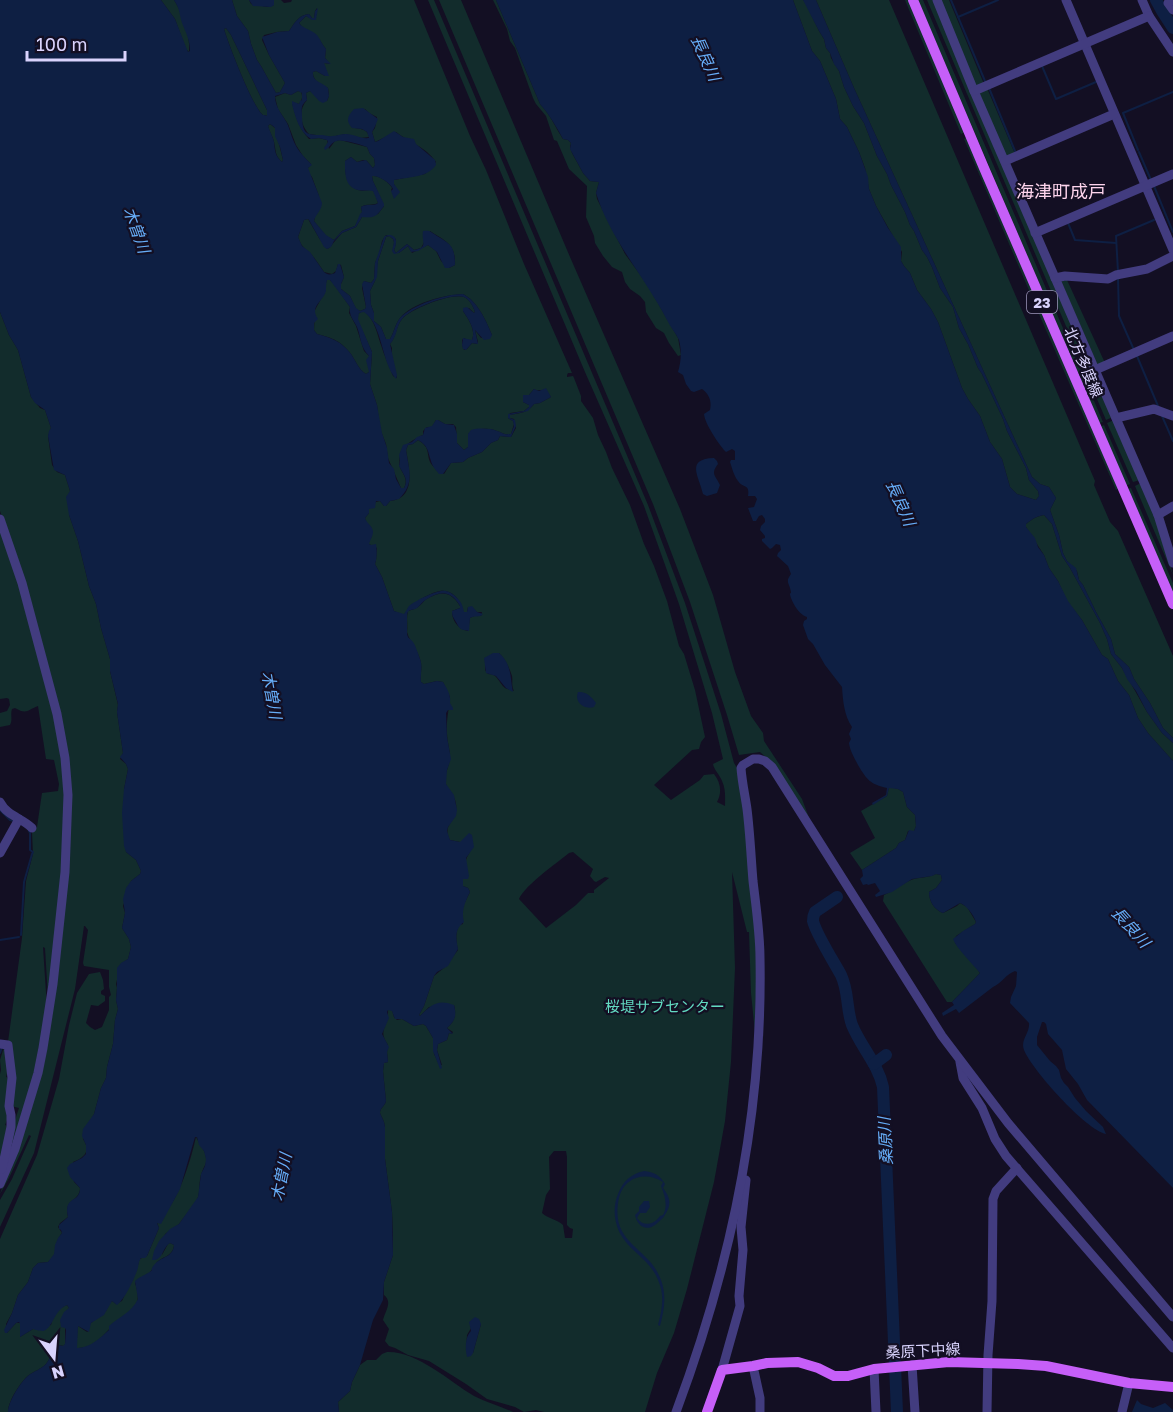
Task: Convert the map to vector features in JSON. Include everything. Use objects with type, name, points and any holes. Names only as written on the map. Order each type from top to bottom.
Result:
[{"type":"main road","name":"北方多度線","points":[[913,0],[1173,604]]},
{"type":"main road","name":"桑原下中線","points":[[723,1370],[767,1363],[798,1362],[834,1376],[841,1376],[876,1368],[949,1362],[988,1363],[1046,1366],[1129,1383],[1173,1388]]},
{"type":"main road","points":[[707,1412],[723,1370]]},
{"type":"street","points":[[937,0],[974,91],[1158,515],[1173,563]]},
{"type":"street","points":[[1066,0],[1173,250]]},
{"type":"street","points":[[1142,0],[1149,16],[1173,52]]},
{"type":"street","points":[[974,91],[1149,16]]},
{"type":"street","points":[[1005,161],[1114,114]]},
{"type":"street","points":[[1035,232],[1173,174]]},
{"type":"street","points":[[1055,278],[1065,276],[1108,279],[1116,275],[1147,269],[1173,256]]},
{"type":"street","points":[[1095,370],[1173,336]]},
{"type":"street","points":[[1116,418],[1154,409],[1173,416]]},
{"type":"street","points":[[1158,515],[1173,506]]},
{"type":"street","points":[[1158,515],[1167,526],[1173,539]]},
{"type":"street","points":[[0,519],[22,583],[57,714],[65,758],[68,795],[64,882],[43,1047],[38,1073],[1,1182]]},
{"type":"street","points":[[676,1412],[690,1376],[717,1284],[737,1200],[754,1091],[760,1005],[760,956],[741,768],[749,761],[759,759],[772,767],[784,784],[942,1036],[1008,1123],[1173,1317]]},
{"type":"street","points":[[0,802],[7,813],[26,821],[32,828]]},
{"type":"street","points":[[0,853],[19,819]]},
{"type":"street","points":[[0,1044],[8,1045],[12,1078],[9,1106],[11,1127],[1,1182]]},
{"type":"street","points":[[960,1059],[963,1078],[986,1115],[995,1139],[1017,1168],[1173,1348]]},
{"type":"street","points":[[723,1370],[740,1306],[743,1250],[741,1227],[746,1182],[744,1162]]},
{"type":"street","points":[[987,1412],[992,1301],[993,1199],[996,1191],[1017,1168]]},
{"type":"street","points":[[910,1365],[915,1412]]},
{"type":"street","points":[[753,1366],[760,1398],[760,1412]]},
{"type":"street","points":[[876,1368],[876,1412]]},
{"type":"street","points":[[1122,1412],[1129,1383]]},
{"type":"green space","points":[[161,0],[174,0],[177,5],[187,32],[189,52],[175,19]]},
{"type":"green space","name":"桜堤サブセンター","points":[[232,0],[249,0],[251,4],[267,7],[274,5],[274,0],[281,0],[284,3],[292,0],[414,0],[572,373],[568,373],[567,377],[573,376],[574,378],[581,401],[593,418],[612,468],[630,505],[667,601],[679,646],[684,654],[695,690],[705,737],[699,749],[692,750],[654,785],[671,800],[704,775],[714,774],[720,788],[717,802],[725,806],[723,784],[713,764],[723,759],[712,713],[679,604],[644,506],[428,0],[434,0],[648,505],[685,603],[737,768],[744,809],[757,956],[755,1033],[749,932],[747,932],[732,872],[735,968],[731,1062],[725,1121],[714,1182],[687,1289],[674,1333],[657,1373],[645,1412],[544,1412],[536,1410],[524,1412],[487,1399],[429,1361],[408,1355],[389,1346],[385,1341],[389,1329],[383,1320],[388,1304],[384,1295],[384,1282],[393,1255],[393,1235],[385,1159],[385,1127],[380,1113],[386,1101],[383,1071],[384,1063],[388,1062],[388,1045],[383,1032],[388,1010],[392,1010],[397,1020],[402,1019],[414,1026],[423,1024],[433,1038],[434,1054],[439,1064],[442,1065],[437,1050],[438,1044],[447,1040],[449,1033],[453,1032],[447,1028],[454,1018],[454,1005],[429,1007],[419,1015],[434,976],[445,967],[458,950],[457,931],[459,925],[463,924],[463,906],[470,892],[463,886],[463,873],[470,852],[460,842],[450,840],[447,831],[456,806],[455,799],[445,781],[450,757],[447,720],[450,697],[443,682],[424,684],[421,682],[420,659],[407,632],[407,614],[425,600],[440,594],[452,597],[460,606],[452,611],[452,615],[461,628],[468,631],[470,618],[481,616],[482,612],[468,607],[467,612],[463,612],[456,597],[445,591],[435,592],[425,597],[410,607],[404,615],[394,611],[375,564],[377,548],[369,544],[372,536],[371,527],[366,523],[365,518],[369,509],[376,502],[380,501],[386,506],[390,501],[399,499],[408,488],[409,465],[406,450],[408,445],[418,440],[422,443],[427,449],[432,465],[444,474],[451,463],[463,462],[482,452],[500,436],[511,437],[516,428],[514,419],[510,418],[510,415],[526,411],[534,404],[551,397],[546,390],[534,389],[529,395],[523,395],[523,402],[529,407],[524,411],[510,413],[508,418],[514,424],[511,434],[490,429],[475,431],[468,434],[468,447],[464,450],[457,443],[456,427],[453,424],[445,424],[436,420],[432,427],[427,427],[423,431],[423,435],[403,448],[399,465],[406,481],[404,488],[401,488],[388,458],[380,429],[377,405],[370,384],[372,352],[358,321],[358,314],[363,311],[372,321],[393,376],[397,378],[390,344],[402,319],[422,307],[450,297],[464,297],[471,303],[475,312],[469,308],[463,311],[473,333],[472,340],[464,338],[462,340],[464,350],[472,343],[477,344],[475,330],[481,338],[492,335],[477,306],[463,294],[438,298],[412,308],[400,318],[390,339],[386,339],[381,327],[374,321],[370,291],[375,281],[378,261],[386,237],[389,236],[386,235],[382,241],[375,263],[374,279],[371,283],[364,281],[362,288],[366,307],[360,311],[356,309],[350,296],[341,289],[344,277],[341,265],[338,264],[336,271],[332,274],[324,272],[298,237],[304,220],[308,219],[319,238],[327,249],[329,248],[342,233],[356,227],[362,217],[378,214],[384,206],[372,176],[387,182],[393,194],[394,180],[425,174],[436,162],[422,148],[396,132],[375,142],[372,132],[377,117],[365,109],[355,128],[366,131],[369,137],[361,138],[345,134],[331,137],[309,134],[301,117],[302,108],[307,100],[306,93],[310,91],[327,101],[329,96],[328,88],[318,82],[313,75],[316,71],[325,76],[324,63],[330,64],[325,58],[326,49],[318,38],[299,23],[306,16],[314,20],[317,8],[314,18],[309,14],[302,16],[289,31],[264,35],[262,40],[285,83],[280,92],[276,93],[257,60],[248,31],[237,16]],"holes":[[[430,231],[445,241],[454,252],[455,265],[449,268],[441,261],[436,251],[428,245],[412,253],[408,246],[396,253],[407,244],[414,250],[421,248]],[[390,236],[396,239],[394,250],[396,253],[393,253],[394,242]],[[499,653],[511,673],[514,691],[505,688],[496,677],[488,674],[485,666]],[[573,852],[593,869],[590,876],[594,881],[609,878],[594,890],[594,893],[588,893],[546,928],[519,899],[534,881]],[[554,1151],[566,1151],[567,1225],[573,1229],[572,1238],[565,1238],[563,1225],[542,1213],[546,1195],[550,1189],[549,1157]],[[481,1324],[473,1353],[466,1351],[470,1326]]]},
{"type":"green space","points":[[439,0],[461,0],[680,509],[713,595],[735,672],[751,716],[763,733],[764,741],[802,799],[811,823],[769,760],[760,752],[739,755],[690,602],[653,504]]},
{"type":"green space","points":[[493,0],[496,0],[540,104],[563,139],[571,143],[572,153],[583,173],[590,181],[599,182],[597,199],[625,254],[647,284],[678,338],[681,355],[678,356],[664,333],[656,328],[646,312],[645,302],[630,289],[622,272],[612,267],[595,243],[586,217],[587,186],[569,169],[557,141],[554,140],[546,116],[533,98],[515,48]]},
{"type":"green space","points":[[793,0],[805,2],[824,39],[844,87],[864,123],[877,156],[932,267],[940,288],[953,307],[959,328],[1026,468],[1029,480],[1038,491],[1039,496],[1036,500],[1017,494],[1010,487],[1002,459],[990,442],[980,416],[962,388],[938,322],[901,261],[902,252],[876,206],[859,152],[847,127],[840,119],[836,99],[820,61],[812,51]]},
{"type":"green space","points":[[816,0],[889,0],[1095,481],[1094,485],[1110,522],[1118,531],[1173,656],[1173,738],[1163,728],[1129,667],[1115,654],[1111,639],[1079,580],[1077,571],[1063,553],[1050,510],[1056,498],[1049,487],[1040,484],[1032,477]]},
{"type":"green space","points":[[905,0],[909,0],[965,132],[961,134]]},
{"type":"green space","points":[[918,0],[923,0],[1103,422],[1099,423]]},
{"type":"green space","points":[[927,0],[934,0],[1113,417],[1106,420]]},
{"type":"green space","points":[[939,0],[949,0],[984,84],[976,87]]},
{"type":"green space","points":[[226,28],[267,110],[267,116],[259,110],[247,88],[226,36],[224,29]]},
{"type":"green space","points":[[987,88],[1015,154],[1005,156],[979,95],[980,90]]},
{"type":"green space","points":[[298,91],[302,94],[301,101],[299,104],[292,102],[300,126],[309,139],[327,140],[329,149],[335,141],[340,140],[367,147],[374,158],[373,168],[367,161],[357,162],[351,157],[345,161],[346,176],[352,187],[359,190],[372,190],[378,203],[361,207],[362,212],[355,226],[342,231],[334,240],[326,236],[314,221],[319,196],[308,172],[311,164],[296,145],[288,124],[278,109],[275,97],[285,93],[291,95]]},
{"type":"green space","points":[[270,124],[275,128],[282,162],[276,153],[268,126]]},
{"type":"green space","points":[[967,137],[1041,307],[1037,309],[964,139]]},
{"type":"green space","points":[[327,280],[333,283],[350,307],[349,313],[364,351],[369,356],[369,372],[366,374],[344,346],[317,334],[314,330],[315,310],[326,290]]},
{"type":"green space","points":[[1067,280],[1105,363],[1098,366],[1061,281]]},
{"type":"green space","points":[[0,312],[18,350],[31,397],[40,408],[45,410],[51,428],[48,436],[52,465],[57,472],[65,475],[70,491],[69,515],[110,659],[123,753],[120,759],[128,769],[124,789],[126,852],[136,860],[141,871],[131,881],[123,906],[125,913],[122,928],[131,947],[128,959],[121,964],[116,984],[118,1009],[106,1078],[83,1139],[86,1153],[73,1162],[74,1182],[80,1188],[79,1192],[68,1206],[68,1217],[58,1227],[62,1233],[54,1255],[48,1262],[38,1263],[33,1268],[6,1324],[7,1333],[16,1323],[20,1323],[20,1337],[33,1329],[51,1325],[56,1313],[67,1305],[69,1308],[65,1344],[55,1347],[46,1364],[22,1382],[13,1397],[8,1412],[0,1412],[0,1239],[37,1155],[59,1079],[77,993],[89,974],[100,972],[104,989],[101,994],[105,996],[105,1001],[98,1006],[91,1005],[86,1023],[95,1030],[102,1027],[109,1010],[111,995],[109,970],[84,966],[88,930],[84,926],[75,989],[34,1153],[0,1227],[0,1200],[31,1136],[29,1135],[0,1194],[41,1072],[71,796],[31,607],[0,511]]},
{"type":"green space","points":[[1043,313],[1119,488],[1116,490],[1039,314]]},
{"type":"green space","points":[[1114,420],[1140,480],[1133,482],[1107,423]]},
{"type":"green space","points":[[1104,425],[1130,484],[1125,486],[1100,427]]},
{"type":"green space","points":[[1141,483],[1160,528],[1173,575],[1135,486]]},
{"type":"green space","points":[[1131,488],[1173,583],[1173,595],[1127,489]]},
{"type":"green space","points":[[1044,515],[1052,524],[1062,556],[1100,623],[1111,654],[1122,668],[1147,712],[1162,733],[1173,743],[1173,761],[1138,718],[1129,695],[1118,681],[1108,659],[1102,655],[1082,620],[1067,601],[1044,555],[1026,527],[1030,521]]},
{"type":"green space","points":[[0,528],[13,564],[59,734],[65,792],[62,869],[48,998],[45,948],[43,947],[47,1008],[35,1072],[4,1166],[19,1108],[11,1106],[8,1042],[22,938],[26,881],[33,854],[32,832],[37,827],[42,793],[58,791],[59,784],[54,760],[46,759],[38,706],[25,711],[12,709],[10,725],[0,727],[0,713],[7,711],[10,705],[9,699],[0,699]]},
{"type":"green space","points":[[889,787],[903,792],[907,807],[915,815],[916,826],[914,831],[908,831],[905,840],[896,848],[862,870],[850,853],[875,838],[861,811],[887,796]]},
{"type":"green space","points":[[936,874],[941,875],[942,880],[936,888],[929,892],[935,908],[943,913],[960,903],[967,907],[976,922],[956,936],[955,943],[980,973],[952,1002],[947,1002],[883,901],[884,895],[907,882]]},
{"type":"green space","points":[[4,1047],[8,1070],[6,1077],[10,1078],[9,1115],[5,1125],[10,1127],[0,1169],[0,1060]]},
{"type":"green space","points":[[196,1137],[204,1152],[206,1162],[201,1175],[197,1200],[179,1224],[165,1234],[162,1255],[170,1243],[174,1245],[172,1251],[135,1283],[138,1298],[133,1308],[94,1343],[77,1348],[78,1326],[89,1331],[91,1323],[106,1311],[112,1301],[116,1304],[122,1301],[140,1260],[147,1256],[159,1228],[157,1222],[177,1194],[187,1171]]},
{"type":"green space","points":[[387,1352],[410,1356],[474,1396],[513,1412],[339,1412],[338,1402],[350,1391],[360,1365],[367,1360],[376,1360]]},
{"type":"water","name":"木曽川","points":[[0,0],[161,0],[175,19],[188,52],[190,51],[189,40],[174,0],[232,0],[237,16],[248,31],[257,60],[276,93],[280,92],[285,83],[262,37],[289,31],[302,16],[309,14],[314,18],[318,8],[316,20],[306,16],[299,23],[317,35],[326,49],[325,58],[331,64],[324,63],[329,76],[316,71],[313,75],[316,80],[328,88],[329,96],[323,103],[310,91],[306,93],[307,100],[303,104],[302,123],[306,132],[312,135],[346,134],[369,138],[367,132],[362,129],[352,128],[348,120],[354,109],[363,108],[378,119],[372,132],[375,142],[394,131],[403,137],[414,139],[416,144],[435,160],[436,165],[422,175],[394,180],[400,192],[394,199],[390,184],[381,178],[372,176],[384,204],[377,215],[362,217],[356,227],[342,233],[327,249],[309,220],[304,220],[298,237],[302,246],[310,252],[326,274],[335,273],[340,264],[344,277],[341,289],[350,296],[360,311],[366,307],[362,284],[364,281],[371,283],[374,279],[375,263],[384,237],[390,235],[395,238],[396,253],[407,244],[414,250],[421,248],[423,231],[430,232],[446,241],[451,247],[455,265],[445,268],[437,252],[428,245],[418,251],[411,252],[408,246],[399,253],[394,254],[393,239],[386,237],[378,261],[377,277],[370,291],[374,321],[381,327],[386,339],[390,339],[397,323],[405,313],[438,298],[463,294],[477,306],[492,335],[490,339],[484,340],[475,330],[478,344],[472,343],[466,350],[463,349],[463,338],[472,340],[473,333],[463,308],[467,307],[475,312],[471,303],[464,297],[450,297],[422,306],[402,319],[390,344],[396,379],[387,363],[375,326],[364,312],[359,313],[358,319],[372,352],[370,384],[377,405],[389,463],[394,469],[401,488],[404,488],[406,482],[399,466],[399,455],[403,445],[423,435],[425,428],[432,426],[436,420],[454,425],[457,443],[464,450],[468,447],[468,434],[471,430],[488,429],[511,434],[514,426],[513,421],[508,418],[508,414],[524,411],[529,407],[523,402],[523,395],[529,395],[534,389],[539,391],[546,388],[551,397],[534,404],[528,411],[510,415],[510,418],[515,420],[516,426],[511,437],[500,436],[482,452],[463,462],[451,463],[443,474],[439,474],[434,468],[424,444],[418,440],[408,445],[406,450],[410,476],[404,493],[399,499],[390,501],[386,506],[376,501],[375,508],[369,509],[365,518],[373,530],[369,544],[376,544],[375,564],[394,611],[404,614],[416,601],[446,591],[455,596],[464,612],[472,606],[477,612],[483,614],[470,618],[469,631],[461,629],[452,611],[460,606],[456,600],[444,593],[429,598],[417,608],[409,610],[407,615],[407,636],[414,643],[421,662],[421,682],[424,684],[443,682],[453,708],[446,713],[451,759],[446,784],[454,795],[457,810],[447,831],[450,840],[460,842],[469,833],[472,835],[474,847],[466,858],[469,876],[468,879],[463,879],[463,886],[470,892],[463,910],[464,922],[456,934],[458,949],[448,966],[434,976],[419,1015],[439,1003],[454,1005],[455,1018],[447,1028],[453,1034],[449,1033],[447,1040],[438,1044],[437,1050],[442,1068],[440,1069],[433,1051],[433,1038],[426,1026],[423,1024],[414,1026],[402,1019],[395,1019],[392,1011],[387,1012],[389,1018],[382,1034],[389,1047],[388,1062],[384,1063],[383,1071],[386,1101],[380,1113],[385,1127],[385,1159],[392,1212],[393,1255],[384,1282],[383,1300],[373,1320],[350,1391],[338,1402],[339,1412],[8,1412],[13,1397],[22,1382],[46,1364],[55,1346],[65,1344],[66,1330],[61,1327],[60,1320],[69,1308],[67,1305],[59,1311],[46,1330],[33,1329],[20,1337],[19,1322],[7,1333],[4,1330],[18,1295],[28,1282],[33,1268],[38,1263],[48,1262],[54,1254],[55,1245],[62,1233],[59,1225],[68,1217],[68,1205],[79,1193],[80,1188],[70,1177],[67,1168],[86,1154],[86,1145],[82,1136],[83,1129],[94,1114],[106,1078],[118,1009],[117,968],[128,959],[131,947],[122,928],[125,913],[123,899],[126,888],[141,871],[136,860],[126,852],[124,846],[122,813],[128,769],[120,757],[123,753],[117,712],[118,704],[110,671],[110,659],[69,515],[66,497],[70,491],[65,475],[54,470],[48,436],[51,428],[45,410],[31,397],[18,350],[0,312]],"holes":[[[226,28],[231,35],[267,110],[267,116],[263,115],[253,101],[224,29]],[[298,91],[302,93],[302,100],[299,104],[292,101],[298,123],[311,139],[327,140],[325,150],[335,142],[347,141],[367,147],[374,158],[373,168],[366,160],[357,162],[351,157],[345,161],[346,178],[350,186],[358,190],[373,191],[378,203],[361,207],[362,212],[355,226],[342,231],[334,240],[326,235],[314,221],[322,203],[308,168],[312,165],[293,140],[287,123],[276,104],[275,96],[285,93],[291,95]],[[270,124],[275,128],[282,162],[276,153],[268,126]],[[327,280],[330,280],[350,307],[362,346],[369,356],[366,360],[369,372],[366,374],[344,346],[317,334],[314,330],[314,323],[318,319],[316,307],[326,291]],[[195,1137],[197,1137],[206,1159],[201,1174],[198,1197],[179,1224],[170,1229],[159,1241],[152,1260],[156,1260],[170,1243],[174,1245],[173,1249],[169,1255],[157,1262],[151,1271],[135,1281],[138,1299],[132,1307],[109,1326],[109,1330],[98,1339],[77,1348],[78,1326],[89,1332],[91,1323],[104,1315],[112,1301],[117,1305],[120,1302],[131,1285],[141,1258],[147,1256],[159,1228],[157,1223],[161,1224],[180,1189]]]},
{"type":"water","points":[[249,0],[274,0],[274,5],[271,7],[253,6]]},
{"type":"water","name":"長良川","points":[[496,0],[793,0],[812,51],[820,61],[836,99],[840,119],[847,127],[859,152],[876,206],[901,247],[901,261],[938,322],[962,388],[980,416],[990,442],[1002,459],[1010,487],[1017,494],[1036,500],[1039,496],[1038,491],[1029,480],[1026,468],[959,328],[953,307],[940,288],[932,267],[877,156],[864,123],[853,106],[824,39],[803,0],[816,0],[1032,477],[1040,484],[1049,487],[1056,498],[1050,510],[1063,553],[1067,561],[1076,568],[1079,580],[1111,639],[1115,654],[1129,667],[1163,728],[1173,738],[1173,743],[1162,733],[1111,654],[1100,623],[1062,556],[1052,524],[1044,515],[1032,519],[1026,527],[1035,538],[1068,601],[1102,655],[1108,659],[1118,681],[1129,695],[1138,718],[1173,761],[1173,1188],[1087,1100],[1066,1069],[1062,1050],[1048,1034],[1044,1022],[1042,1022],[1037,1037],[1037,1045],[1059,1070],[1061,1078],[1075,1098],[1103,1127],[1106,1134],[1097,1130],[1073,1111],[1037,1071],[1023,1046],[1029,1023],[1010,1003],[1016,986],[1017,972],[1009,974],[959,1013],[956,1009],[943,1016],[942,1013],[954,1005],[952,1002],[980,973],[961,952],[953,939],[975,924],[971,913],[960,903],[943,913],[931,902],[929,892],[936,888],[942,880],[941,875],[912,879],[892,892],[876,897],[875,895],[880,891],[875,883],[863,885],[860,879],[863,876],[862,870],[896,848],[905,840],[909,830],[914,831],[915,815],[907,807],[903,792],[898,789],[889,788],[887,796],[873,805],[872,803],[886,795],[887,788],[870,781],[852,754],[849,734],[852,727],[843,703],[842,687],[808,639],[803,625],[807,617],[798,610],[790,595],[788,578],[791,574],[788,566],[777,556],[781,550],[780,545],[776,544],[770,549],[762,541],[765,536],[760,530],[765,519],[762,515],[753,521],[748,508],[754,507],[757,499],[755,496],[748,496],[747,488],[734,474],[730,462],[735,460],[735,451],[732,449],[725,451],[705,418],[704,414],[711,407],[708,395],[702,389],[691,391],[683,375],[678,372],[681,352],[678,337],[610,226],[596,193],[599,182],[590,181],[583,173],[570,149],[571,143],[563,139],[540,104]]},
{"type":"water","points":[[714,458],[718,464],[714,475],[720,485],[717,493],[707,496],[703,494],[696,470],[699,462]]},
{"type":"water","points":[[493,653],[499,653],[506,662],[510,671],[513,692],[506,688],[496,676],[486,673],[484,658]]},
{"type":"water","points":[[578,692],[584,692],[591,697],[596,703],[594,707],[590,708],[581,704],[577,699]]},
{"type":"water","points":[[644,1171],[656,1174],[665,1184],[663,1188],[669,1203],[666,1214],[648,1228],[638,1222],[635,1215],[644,1201],[649,1201],[650,1207],[646,1213],[640,1213],[637,1218],[642,1223],[648,1224],[663,1215],[666,1205],[661,1186],[663,1182],[647,1177],[636,1178],[625,1186],[619,1198],[617,1214],[625,1236],[648,1259],[661,1280],[664,1309],[660,1326],[658,1325],[662,1297],[658,1280],[647,1263],[622,1237],[615,1217],[615,1202],[622,1185],[631,1176]]},
{"type":"water","points":[[475,1317],[481,1324],[473,1353],[467,1357],[466,1343],[471,1331],[469,1322]]},
{"type":"water","points":[[1137,1400],[1153,1408],[1165,1403],[1173,1412],[1132,1412]]},
{"type":"waterway","points":[[951,0],[985,81]]},
{"type":"waterway","points":[[958,17],[998,0]]},
{"type":"waterway","points":[[1156,0],[1173,28]]},
{"type":"waterway","points":[[1042,66],[1056,99],[1096,82]]},
{"type":"waterway","points":[[989,88],[1015,151]]},
{"type":"waterway","points":[[1138,150],[1123,113],[1173,92]]},
{"type":"waterway","points":[[1139,152],[1151,180]]},
{"type":"waterway","points":[[1154,186],[1173,232]]},
{"type":"waterway","points":[[1118,272],[1116,236],[1154,220]]},
{"type":"waterway","points":[[1068,223],[1075,240],[1116,243]]},
{"type":"waterway","points":[[1118,278],[1119,316],[1134,350]]},
{"type":"waterway","points":[[1137,356],[1158,406]]},
{"type":"waterway","points":[[1162,416],[1173,441]]},
{"type":"waterway","points":[[0,810],[14,821]]},
{"type":"waterway","points":[[21,935],[24,882],[33,852],[30,850],[29,831]]},
{"type":"waterway","name":"桑原川","points":[[837,897],[815,912],[813,921],[841,975],[852,1025],[883,1087],[897,1412]]},
{"type":"waterway","points":[[0,940],[19,937]]},
{"type":"waterway","points":[[0,1053],[2,1047]]},
{"type":"waterway","points":[[874,1064],[886,1055]]},
{"type":"district","name":"海津町成戸","points":[[1061,191]]}]
